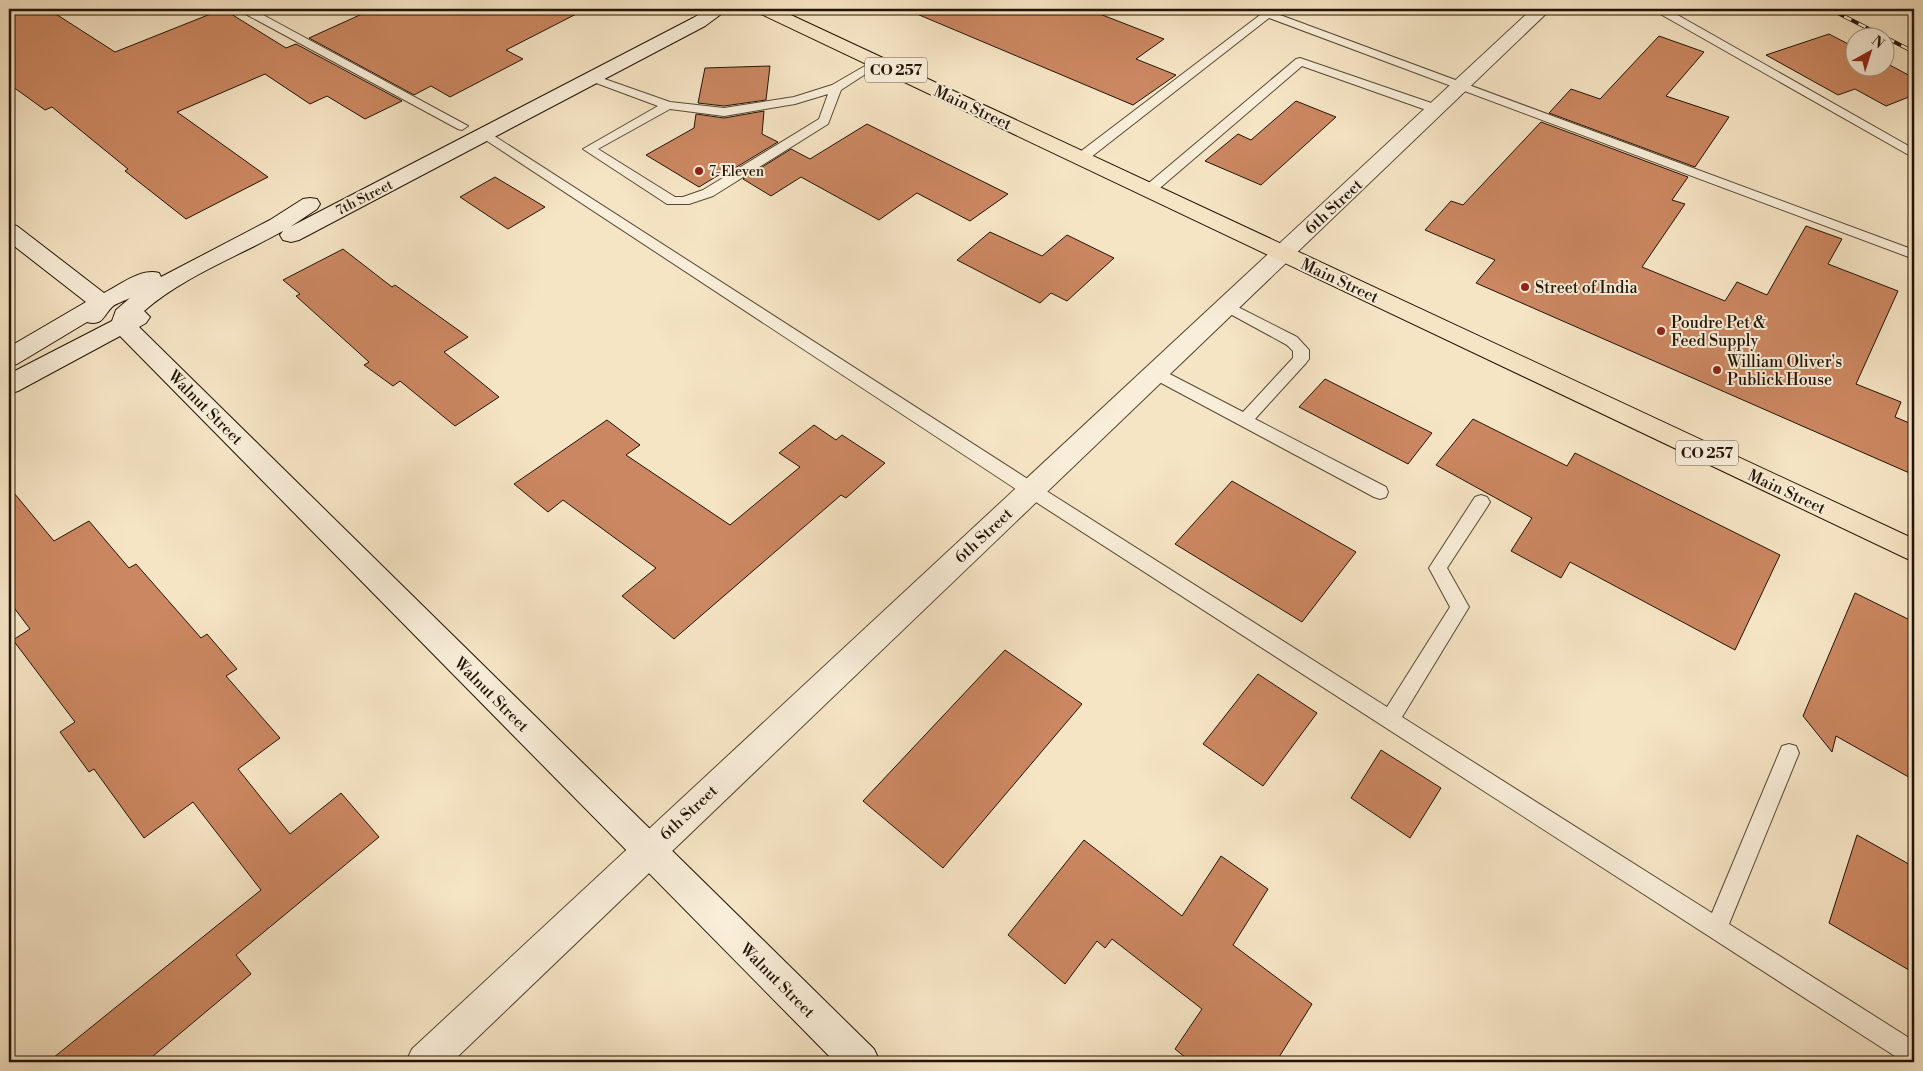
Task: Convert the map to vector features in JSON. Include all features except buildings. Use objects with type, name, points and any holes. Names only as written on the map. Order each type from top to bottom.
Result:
[{"type":"main road","name":"Main Street","points":[[765,9],[1914,551]]},
{"type":"street","name":"7th Street","points":[[9,358],[102,303],[268,220],[310,204],[680,13],[694,9]]},
{"type":"street","name":"7th Street","points":[[9,385],[699,22],[719,9]]},
{"type":"street","name":"6th Street","points":[[425,1062],[1542,9]]},
{"type":"street","points":[[123,326],[124,316],[155,291],[184,273],[279,224],[310,204]]},
{"type":"street","points":[[9,231],[102,303],[100,309],[76,329],[9,367]]},
{"type":"street","name":"Walnut Street","points":[[123,326],[647,851],[861,1062]]},
{"type":"lane","points":[[244,9],[462,126]]},
{"type":"lane","points":[[1254,9],[1914,255]]},
{"type":"lane","points":[[1659,9],[1914,154]]},
{"type":"lane","points":[[1081,158],[1268,14]]},
{"type":"lane","points":[[1149,190],[1300,61],[1436,109]]},
{"type":"lane","points":[[592,78],[668,105],[724,112],[795,100],[836,88],[878,62]]},
{"type":"lane","points":[[668,105],[589,148],[672,201],[684,201],[708,193],[824,121],[836,88]]},
{"type":"lane","points":[[485,134],[1031,490],[1914,1055]]},
{"type":"lane","points":[[1226,306],[1292,341],[1301,350],[1300,359],[1244,421]]},
{"type":"lane","points":[[1155,373],[1380,492]]},
{"type":"lane","points":[[1390,719],[1460,607],[1438,568],[1481,502]]},
{"type":"lane","points":[[1716,929],[1789,753]]},
{"type":"railway","points":[[1830,9],[1914,52]]},
{"type":"place","name":"7-Eleven","points":[[699,171]]},
{"type":"place","name":"Street of India","points":[[1525,287]]},
{"type":"place","name":"Poudre Pet & Feed Supply","points":[[1661,331]]},
{"type":"place","name":"William Oliver's Publick House","points":[[1717,370]]}]
